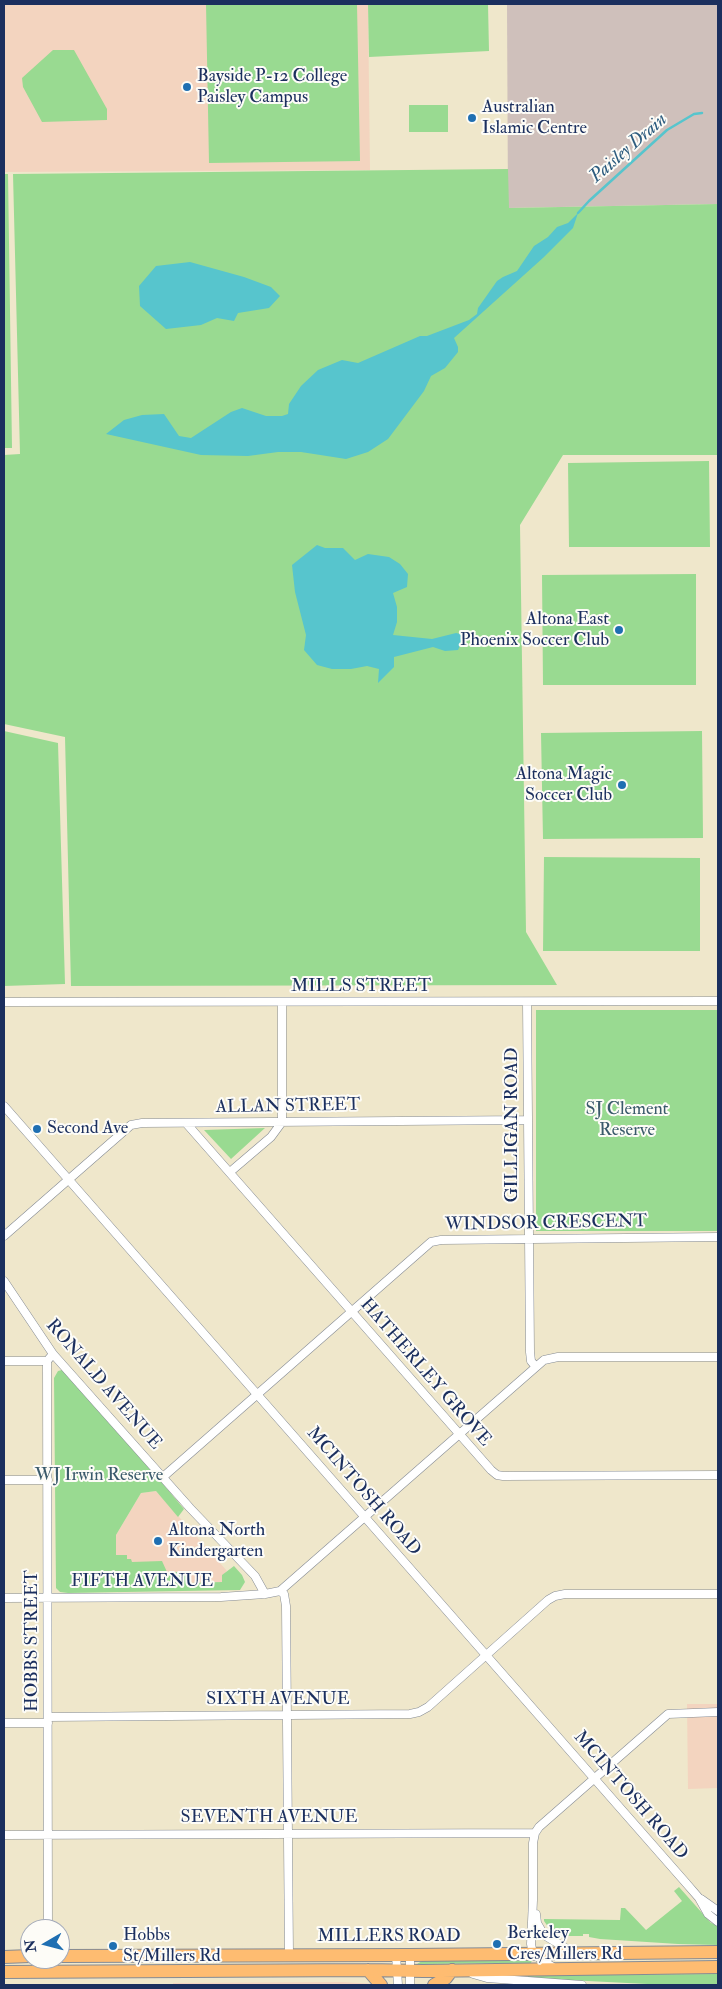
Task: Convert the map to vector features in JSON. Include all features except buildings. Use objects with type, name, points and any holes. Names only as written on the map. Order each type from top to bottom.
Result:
[{"type":"main road","name":"MILLERS ROAD","points":[[70,1956],[718,1952]]},
{"type":"main road","points":[[4,1957],[20,1956]]},
{"type":"main road","name":"MILLERS ROAD","points":[[70,1965],[410,1971],[718,1967]]},
{"type":"main road","name":"MILLERS ROAD","points":[[4,1972],[22,1969]]},
{"type":"main road","points":[[368,1970],[381,1985]]},
{"type":"main road","points":[[434,1985],[458,1970]]},
{"type":"street","name":"MILLS STREET","points":[[4,1002],[718,1001]]},
{"type":"street","name":"GILLIGAN ROAD","points":[[527,1002],[530,1352],[531,1361],[536,1367]]},
{"type":"street","points":[[230,1172],[271,1137],[282,1122],[282,1003]]},
{"type":"street","name":"MCINTOSH ROAD","points":[[4,1106],[699,1898],[708,1914],[718,1922]]},
{"type":"street","name":"ALLAN STREET","points":[[4,1236],[131,1125],[142,1123],[528,1120]]},
{"type":"street","name":"HATHERLEY GROVE","points":[[186,1123],[491,1470],[503,1476],[718,1475]]},
{"type":"street","name":"WINDSOR CRESCENT","points":[[163,1477],[431,1242],[441,1240],[718,1237]]},
{"type":"street","name":"RONALD AVENUE","points":[[4,1281],[50,1358],[255,1576],[265,1594]]},
{"type":"street","points":[[289,1955],[286,1606],[284,1594],[280,1591],[544,1360],[558,1357],[718,1357]]},
{"type":"street","points":[[4,1360],[50,1358]]},
{"type":"street","name":"HOBBS STREET","points":[[48,1919],[48,1480],[50,1358]]},
{"type":"street","points":[[4,1480],[48,1480]]},
{"type":"street","name":"FIFTH AVENUE","points":[[4,1598],[222,1597],[280,1591]]},
{"type":"street","name":"SIXTH AVENUE","points":[[4,1722],[419,1712],[428,1707],[548,1600],[555,1596],[565,1594],[718,1594]]},
{"type":"street","points":[[555,1968],[533,1954],[531,1944],[533,1843],[535,1833],[539,1827],[668,1714],[718,1712]]},
{"type":"street","name":"SEVENTH AVENUE","points":[[4,1835],[535,1833]]},
{"type":"street","name":"MCINTOSH ROAD","points":[[699,1898],[718,1911]]},
{"type":"street","points":[[533,1900],[537,1923],[544,1935],[574,1953]]},
{"type":"street","points":[[396,1955],[398,1985]]},
{"type":"street","points":[[410,1955],[410,1985]]},
{"type":"street","name":"MILLERS ROAD","points":[[458,1970],[487,1978],[582,1985]]},
{"type":"shaded area","name":"Bayside P-12 College Paisley Campus","points":[[4,4],[368,4],[370,170],[4,172]]},
{"type":"shaded area","points":[[507,4],[718,4],[718,204],[508,208]]},
{"type":"shaded area","name":"Altona North Kindergarten","points":[[156,1491],[227,1571],[223,1575],[222,1582],[189,1583],[189,1572],[167,1572],[131,1562],[116,1555],[116,1535],[141,1493]]},
{"type":"shaded area","points":[[687,1704],[718,1704],[718,1788],[688,1789]]},
{"type":"shaded area","points":[[342,1982],[393,1985],[173,1985],[173,1983]]},
{"type":"green space","points":[[206,4],[357,4],[360,161],[209,163]]},
{"type":"green space","points":[[368,4],[488,4],[489,51],[369,57]]},
{"type":"green space","points":[[53,50],[74,50],[107,109],[107,120],[42,122],[23,87],[22,78]]},
{"type":"green space","points":[[409,105],[448,105],[448,132],[409,132]]},
{"type":"green space","points":[[508,169],[509,208],[718,204],[718,455],[563,455],[520,525],[526,932],[557,985],[71,986],[65,737],[4,724],[4,455],[20,454],[13,174]]},
{"type":"green space","points":[[4,174],[8,174],[12,448],[4,448]]},
{"type":"green space","points":[[709,461],[710,547],[569,547],[568,463]]},
{"type":"green space","name":"Altona East Phoenix Soccer Club","points":[[696,574],[696,685],[543,685],[542,575]]},
{"type":"green space","points":[[4,731],[58,743],[65,984],[4,986]]},
{"type":"green space","name":"Altona Magic Soccer Club","points":[[702,731],[703,838],[543,839],[541,733]]},
{"type":"green space","points":[[544,857],[700,858],[700,951],[543,951]]},
{"type":"green space","name":"SJ Clement Reserve","points":[[536,1010],[718,1010],[718,1231],[536,1231]]},
{"type":"green space","points":[[265,1128],[231,1159],[204,1130]]},
{"type":"green space","name":"WJ Irwin Reserve","points":[[62,1370],[78,1383],[184,1509],[178,1517],[156,1491],[141,1493],[116,1535],[116,1555],[127,1555],[127,1559],[131,1559],[132,1562],[162,1561],[167,1572],[189,1572],[189,1583],[222,1582],[222,1575],[234,1566],[245,1582],[240,1590],[68,1593],[60,1592],[56,1588],[54,1378],[58,1371]]},
{"type":"green space","points":[[679,1887],[711,1923],[718,1925],[718,1945],[600,1939],[589,1937],[589,1934],[583,1934],[583,1936],[561,1936],[551,1931],[544,1921],[544,1919],[620,1920],[621,1908],[625,1908],[646,1930],[682,1901],[674,1891]]},
{"type":"green space","points":[[532,1960],[531,1963],[417,1964],[422,1961]]},
{"type":"green space","points":[[718,1974],[718,1985],[667,1985],[528,1978],[528,1975]]},
{"type":"water","points":[[578,213],[573,228],[544,257],[454,338],[458,352],[445,368],[431,376],[424,391],[388,439],[368,452],[346,459],[301,452],[278,452],[248,456],[201,455],[106,434],[124,420],[142,415],[164,414],[179,436],[191,438],[231,412],[242,408],[266,416],[288,414],[289,404],[301,386],[318,370],[342,360],[358,363],[420,336],[427,336],[469,320],[477,314],[478,308],[497,281],[517,271],[534,246],[548,237],[557,227],[568,223]]},
{"type":"water","points":[[190,262],[244,277],[271,287],[280,296],[269,308],[238,313],[234,321],[217,318],[201,325],[166,329],[140,306],[139,286],[156,266]]},
{"type":"water","points":[[317,545],[325,548],[343,548],[355,560],[368,554],[389,557],[400,564],[408,574],[407,587],[393,593],[397,607],[397,622],[393,635],[432,639],[456,633],[465,635],[458,650],[445,651],[433,647],[394,657],[394,667],[378,683],[379,669],[367,666],[351,669],[332,669],[317,665],[304,650],[306,635],[295,592],[292,565]]},
{"type":"waterway","name":"Paisley Drain","points":[[578,213],[667,130],[694,114],[702,113]]},
{"type":"place","name":"Bayside P-12 College Paisley Campus","points":[[187,87]]},
{"type":"place","name":"Australian Islamic Centre","points":[[472,118]]},
{"type":"place","name":"Altona East Phoenix Soccer Club","points":[[619,630]]},
{"type":"place","name":"Altona Magic Soccer Club","points":[[622,785]]},
{"type":"place","name":"Second Ave","points":[[37,1129]]},
{"type":"place","name":"Altona North Kindergarten","points":[[158,1541]]},
{"type":"place","name":"Berkeley Cres/Millers Rd","points":[[497,1944]]},
{"type":"place","name":"Hobbs St/Millers Rd","points":[[113,1946]]}]
